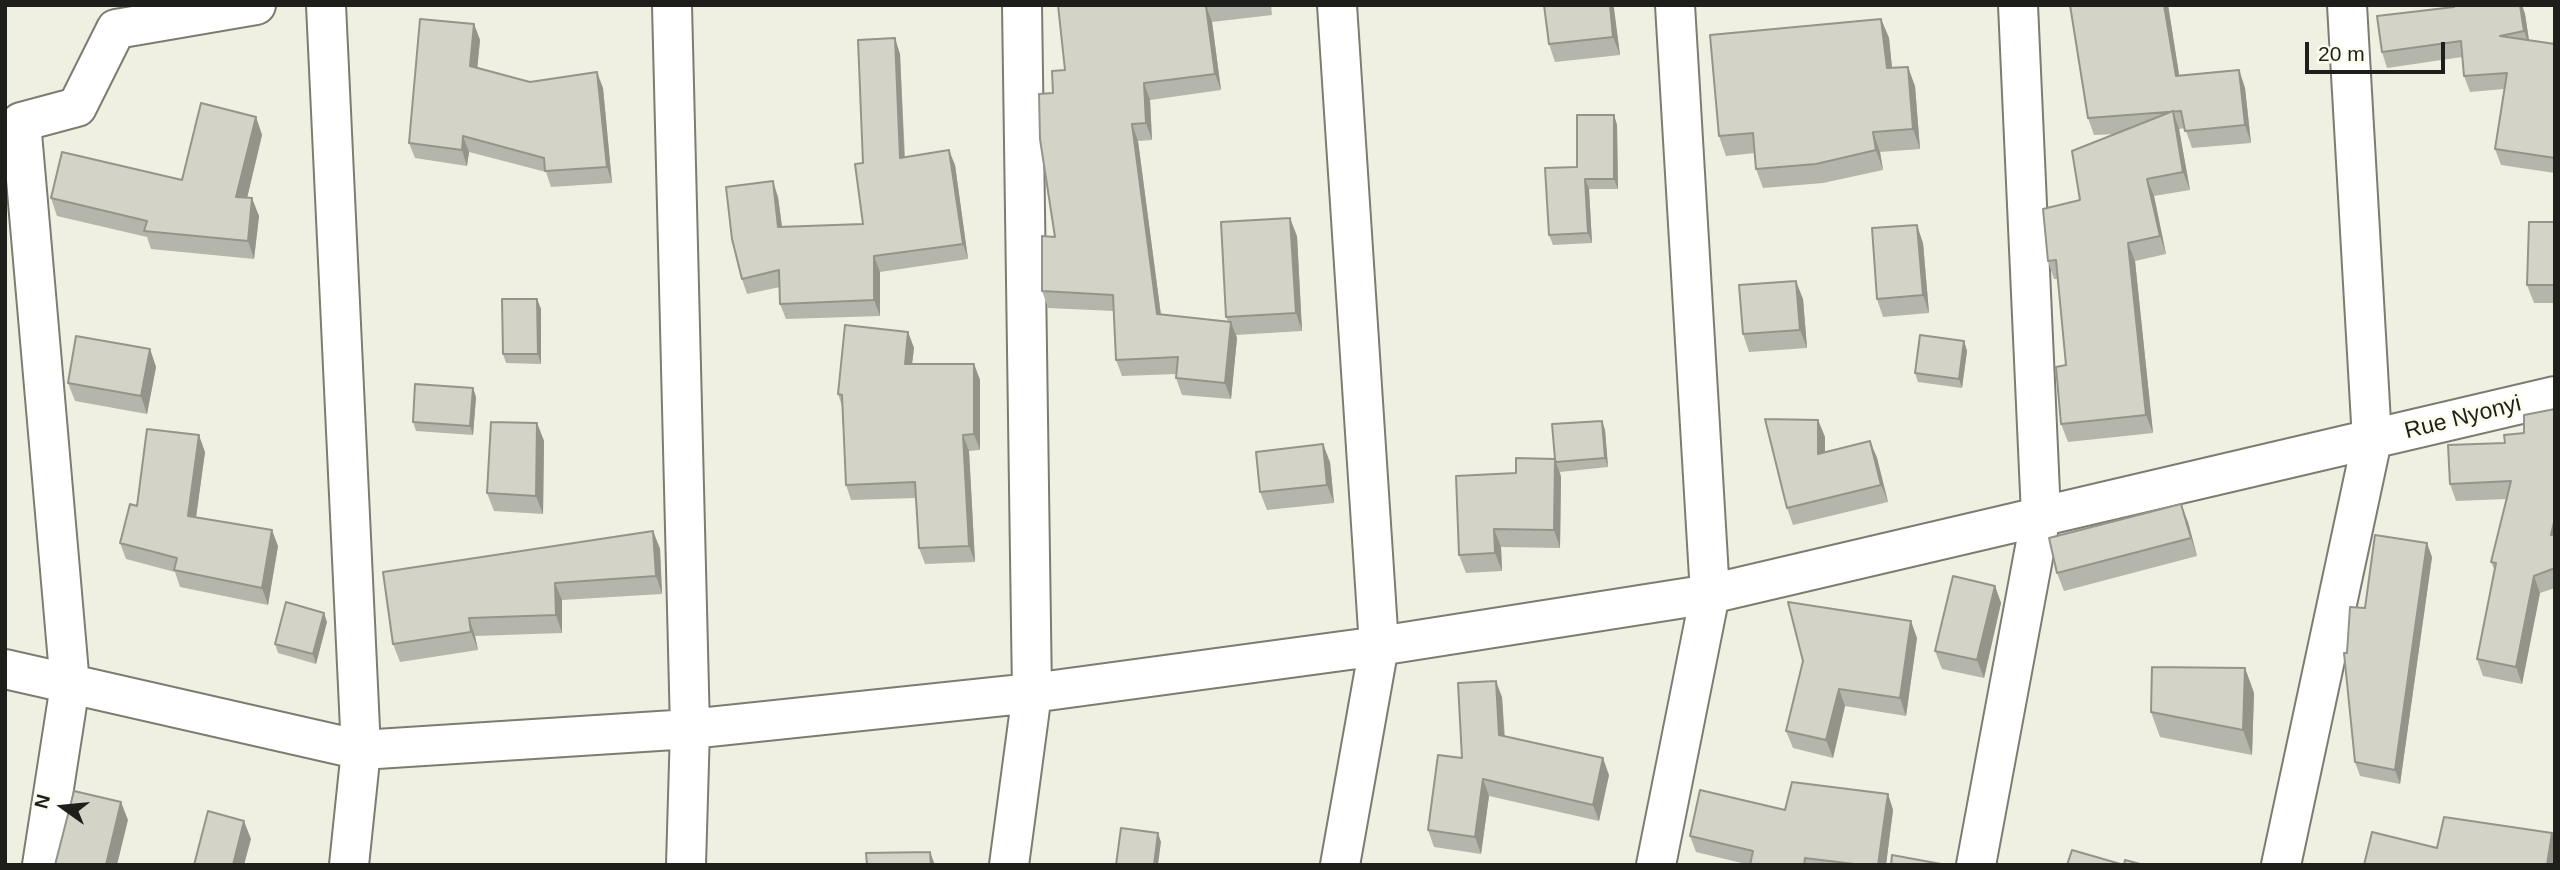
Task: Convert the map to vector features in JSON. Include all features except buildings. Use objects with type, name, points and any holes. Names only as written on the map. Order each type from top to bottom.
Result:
[{"type":"street","points":[[42,865],[70,685],[21,122],[77,107],[116,29],[256,5]]},
{"type":"street","points":[[326,5],[361,750],[349,865]]},
{"type":"street","points":[[672,5],[690,729],[686,865]]},
{"type":"street","points":[[1009,865],[1031,693],[1022,5]]},
{"type":"street","points":[[1338,5],[1379,646],[1340,865]]},
{"type":"street","points":[[1656,865],[1710,594],[1675,5]]},
{"type":"street","points":[[1976,865],[2041,515],[2018,5]]},
{"type":"street","points":[[2281,865],[2371,440],[2347,5]]},
{"type":"street","name":"Rue Nyonyi","points":[[5,668],[361,750],[690,729],[1031,693],[1379,646],[1710,594],[2555,396]]}]
